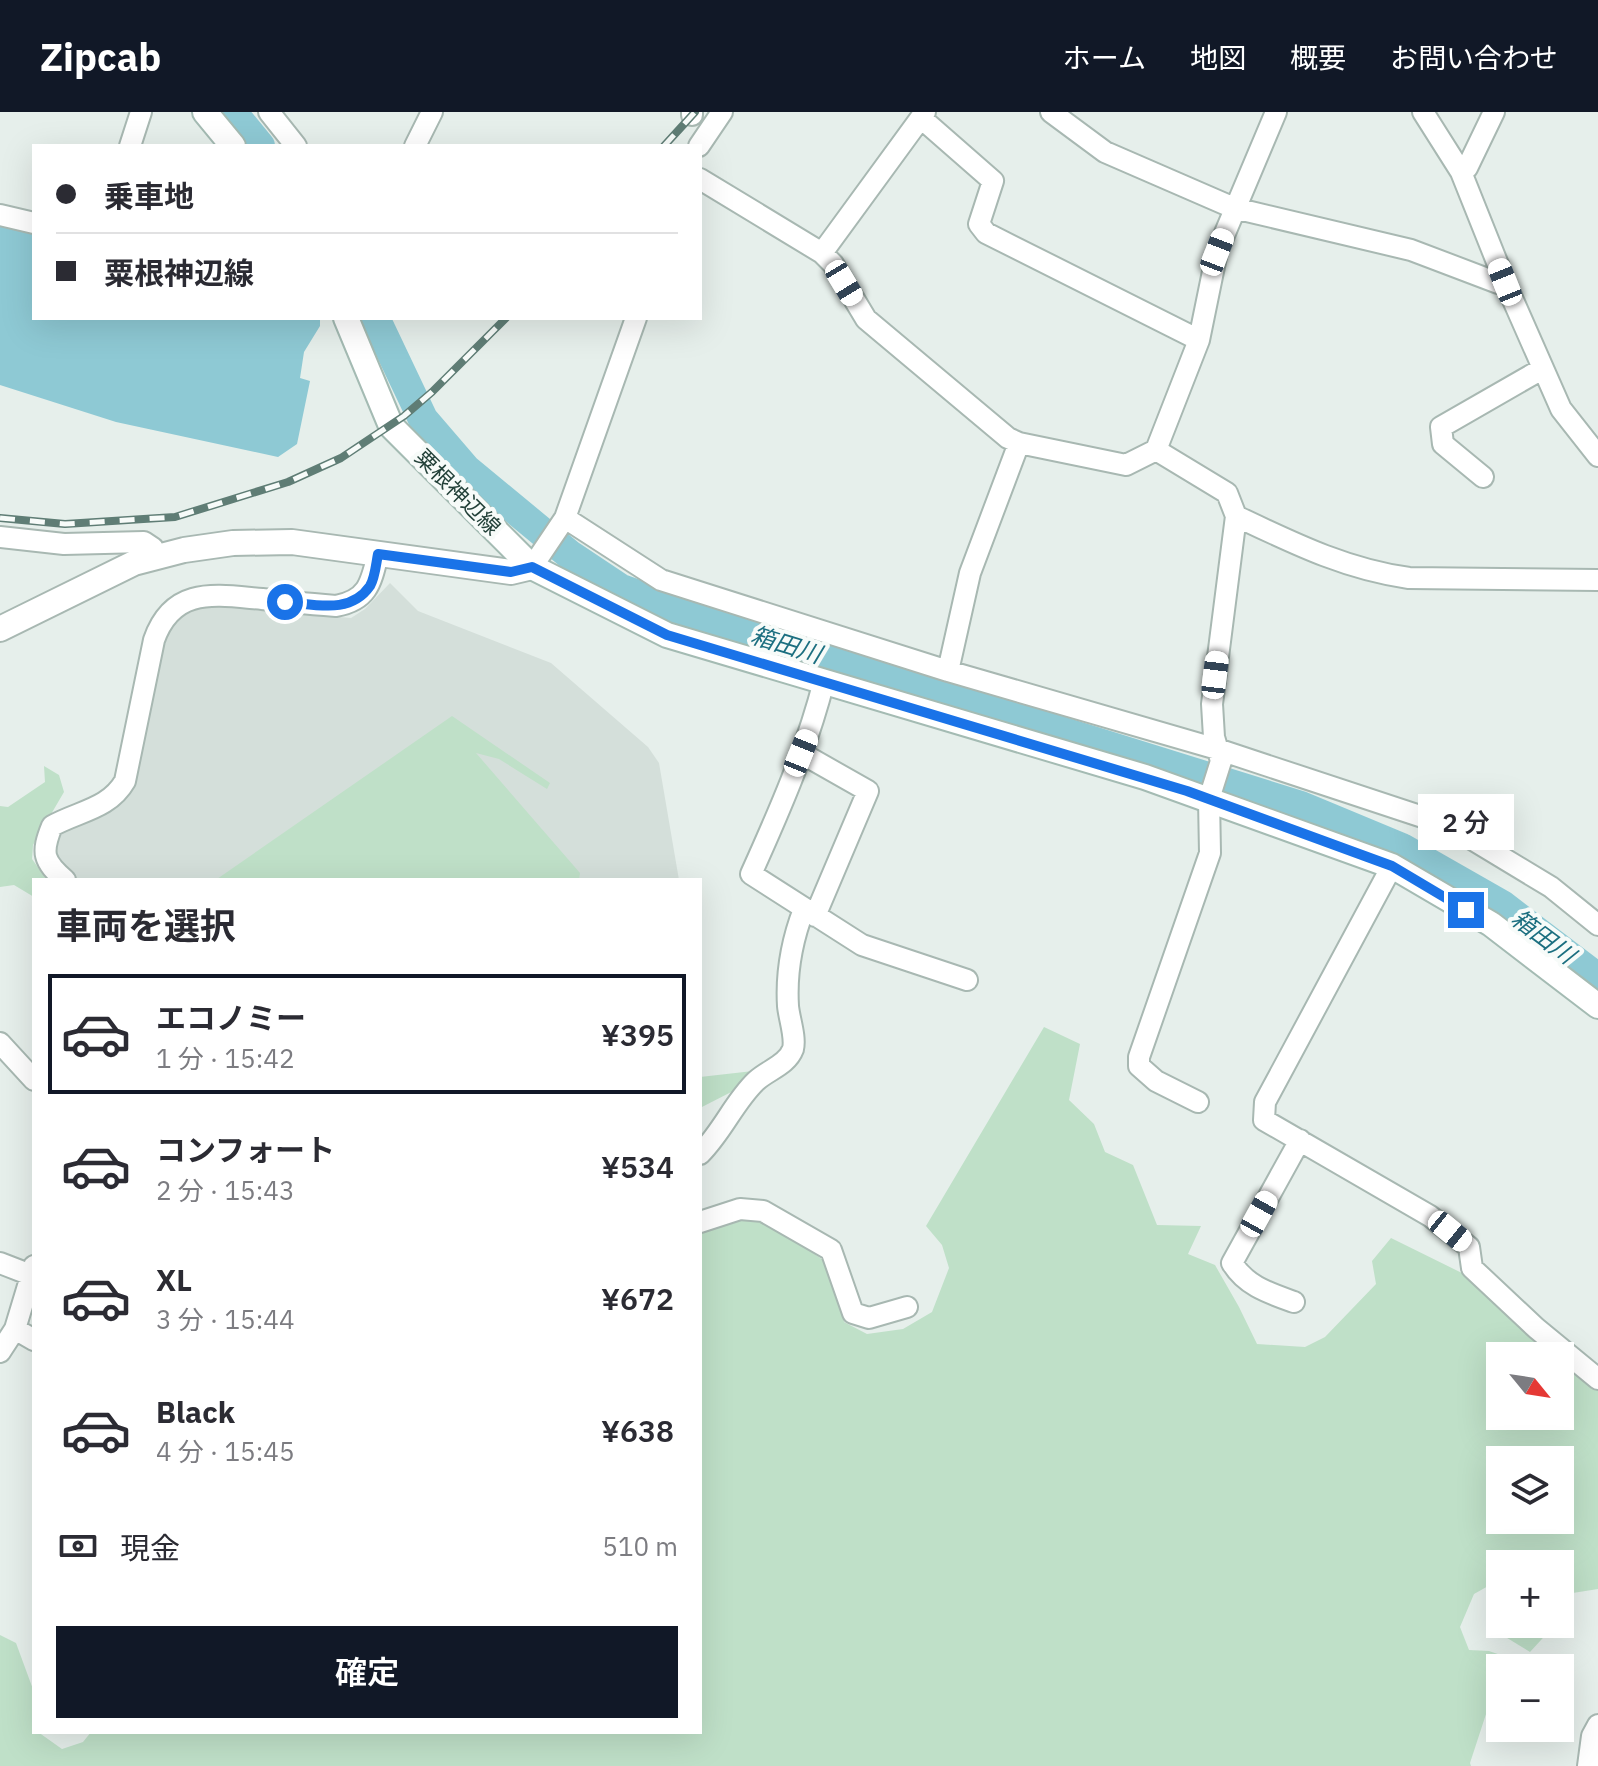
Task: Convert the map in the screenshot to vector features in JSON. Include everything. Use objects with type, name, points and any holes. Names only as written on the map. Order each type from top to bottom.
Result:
[{"type":"main road","points":[[205,112],[231,144]]},
{"type":"main road","name":"粟根神辺線","points":[[347,320],[391,426],[535,564],[667,635],[1210,796],[1392,866],[1491,924],[1598,1006]]},
{"type":"main road","points":[[0,629],[134,563],[184,550],[233,543],[292,542],[511,572],[535,564]]},
{"type":"street","points":[[131,144],[141,112]]},
{"type":"street","points":[[269,112],[294,144]]},
{"type":"street","points":[[416,144],[432,112]]},
{"type":"street","points":[[700,144],[722,112]]},
{"type":"street","points":[[1051,112],[1105,152],[1234,208],[1411,250],[1498,283],[1505,282]]},
{"type":"street","points":[[702,180],[822,253],[833,264],[866,319],[1008,438],[1019,443],[1126,465],[1156,450],[1199,340],[1217,252],[1276,112]]},
{"type":"street","points":[[1423,112],[1461,172],[1561,409],[1598,456]]},
{"type":"street","points":[[1461,172],[1467,168],[1494,112]]},
{"type":"street","points":[[822,253],[923,115],[993,181],[979,224],[986,233],[1199,340]]},
{"type":"street","points":[[0,215],[32,223]]},
{"type":"street","points":[[535,564],[563,522],[635,320]]},
{"type":"street","points":[[1483,477],[1443,444],[1441,427],[1542,369]]},
{"type":"street","points":[[948,671],[970,573],[1019,443]]},
{"type":"street","points":[[1156,450],[1227,493],[1236,516],[1212,704],[1219,755],[1210,796],[1210,853],[1139,1057],[1139,1066],[1156,1081],[1198,1102]]},
{"type":"street","points":[[1236,516],[1323,557],[1384,574],[1409,578],[1598,580]]},
{"type":"street","points":[[563,522],[661,580],[1450,826],[1551,887],[1598,925]]},
{"type":"street","points":[[0,537],[64,544],[144,542],[153,548],[155,558]]},
{"type":"street","points":[[63,878],[48,865],[45,852],[52,826],[108,802],[119,792],[125,781],[154,640],[160,622],[170,611],[186,601],[208,594],[336,606],[352,603],[371,584],[378,554]]},
{"type":"street","points":[[824,681],[815,717],[751,874],[862,945],[967,980]]},
{"type":"street","points":[[702,1152],[717,1138],[758,1079],[786,1060],[794,1047],[788,1004],[789,965],[795,931],[809,912],[868,791],[801,753]]},
{"type":"street","points":[[1392,866],[1265,1102],[1264,1120],[1430,1216],[1469,1247],[1472,1268],[1536,1328],[1598,1379]]},
{"type":"street","points":[[0,1043],[32,1078]]},
{"type":"street","points":[[1294,1302],[1262,1290],[1240,1276],[1232,1263],[1300,1140]]},
{"type":"street","points":[[702,1221],[740,1209],[763,1211],[831,1250],[853,1313],[869,1318],[907,1307]]},
{"type":"street","points":[[0,1263],[32,1271]]},
{"type":"street","points":[[0,1352],[15,1329],[32,1274]]},
{"type":"street","points":[[15,1329],[32,1339]]},
{"type":"street","points":[[1588,1766],[1592,1736],[1598,1725]]},
{"type":"shaded area","points":[[390,583],[418,611],[551,663],[648,747],[659,763],[679,878],[58,878],[65,870],[56,854],[55,842],[61,830],[113,808],[128,795],[135,780],[161,641],[169,625],[183,611],[204,604],[351,618],[365,609]]},
{"type":"green space","points":[[452,716],[550,783],[547,789],[499,759],[476,753],[580,873],[579,878],[218,878]]},
{"type":"green space","points":[[44,766],[59,775],[64,792],[33,845],[32,859],[46,878],[32,878],[32,896],[14,885],[0,887],[0,806],[8,807],[45,782]]},
{"type":"green space","points":[[1044,1027],[1080,1044],[1069,1100],[1094,1124],[1105,1152],[1133,1165],[1157,1225],[1201,1226],[1188,1254],[1215,1265],[1257,1344],[1305,1347],[1325,1337],[1376,1284],[1372,1261],[1391,1238],[1466,1275],[1545,1342],[1486,1342],[1486,1430],[1574,1430],[1574,1367],[1598,1387],[1598,1589],[1574,1593],[1574,1550],[1486,1550],[1486,1587],[1474,1594],[1460,1627],[1469,1650],[1498,1654],[1486,1654],[1486,1714],[1471,1766],[0,1766],[0,1635],[16,1643],[32,1687],[32,1734],[41,1734],[62,1749],[83,1742],[89,1734],[702,1734],[702,1230],[755,1213],[826,1262],[841,1292],[844,1322],[867,1334],[903,1329],[932,1312],[949,1268],[942,1245],[926,1226]]},
{"type":"green space","points":[[753,1071],[741,1087],[702,1107],[702,1077]]},
{"type":"green space","points":[[1507,1638],[1543,1638],[1530,1652]]},
{"type":"water","points":[[0,224],[32,232],[32,320],[320,320],[320,326],[304,352],[300,378],[310,381],[297,444],[278,457],[116,422],[0,385]]},
{"type":"waterway","name":"箱田川","points":[[232,112],[258,144]]},
{"type":"waterway","name":"箱田川","points":[[376,320],[423,419],[466,469],[570,555],[621,589],[733,629],[1301,806],[1402,848],[1502,905],[1598,978]]},
{"type":"railway","points":[[666,144],[695,112]]},
{"type":"railway","points":[[0,518],[65,524],[175,517],[288,482],[341,458],[404,416],[504,320]]},
{"type":"route","points":[[285,602],[336,606],[352,603],[371,584],[378,554],[511,572],[532,567],[667,635],[1187,791],[1392,866],[1466,910]]}]
